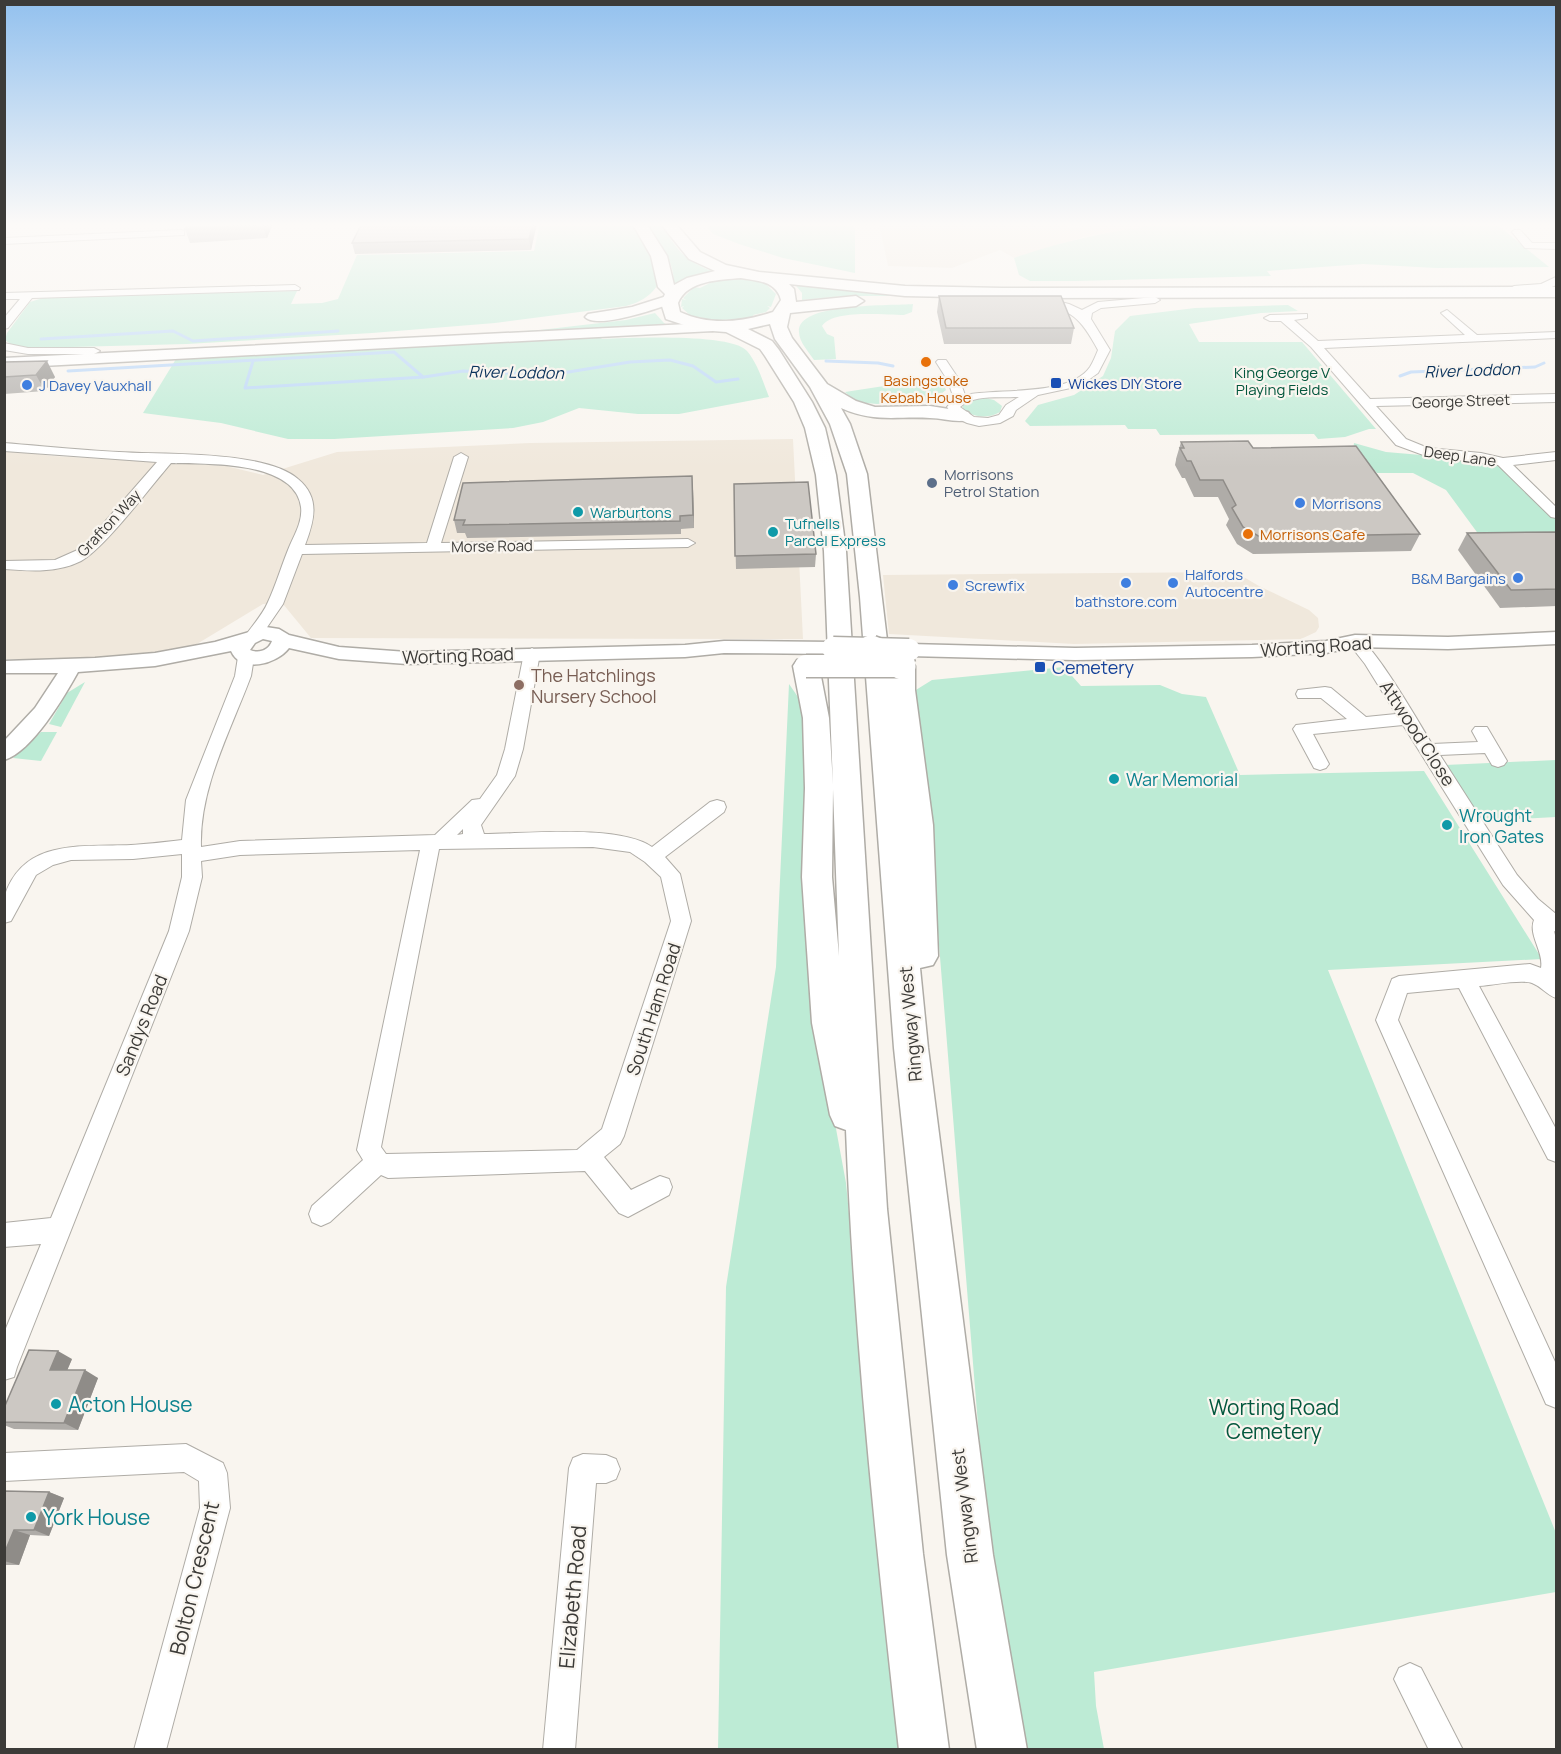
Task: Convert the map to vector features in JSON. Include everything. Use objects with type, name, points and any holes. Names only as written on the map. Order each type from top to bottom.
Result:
[{"type":"main road","points":[[4,354],[468,332],[626,313],[648,305]]},
{"type":"main road","points":[[669,305],[672,315],[686,322],[708,328]]},
{"type":"main road","name":"Ringway West","points":[[786,305],[778,327],[784,339],[819,386],[844,433],[857,474],[872,597],[911,1048],[970,1555],[1002,1749]]},
{"type":"main road","points":[[4,363],[731,328],[759,323],[782,312],[820,305]]},
{"type":"main road","points":[[731,328],[761,342],[773,354],[803,402],[815,428],[826,475],[835,550],[868,1209],[900,1554],[924,1749]]},
{"type":"main road","points":[[819,386],[849,405],[874,413],[930,412],[958,406]]},
{"type":"main road","points":[[844,433],[855,422],[874,413]]},
{"type":"main road","points":[[871,649],[900,660],[906,658],[903,690],[918,825],[930,1214]]},
{"type":"main road","points":[[798,656],[816,718],[819,788],[817,877],[829,1023],[868,1209]]},
{"type":"street","points":[[4,326],[21,305]]},
{"type":"street","points":[[991,396],[1033,393],[1078,382],[1102,363],[1104,350],[1086,318],[1073,308],[1059,305]]},
{"type":"street","points":[[1086,318],[1086,312],[1100,305]]},
{"type":"street","points":[[1447,313],[1473,337]]},
{"type":"street","points":[[1270,318],[1303,316]]},
{"type":"street","name":"Deep Lane","points":[[1284,317],[1315,345],[1395,436],[1410,447],[1441,455],[1481,457],[1503,462],[1557,514]]},
{"type":"street","points":[[1315,345],[1557,335]]},
{"type":"street","points":[[4,346],[28,351],[94,351]]},
{"type":"street","points":[[942,362],[954,381],[958,406],[977,421],[998,420],[1010,413],[1010,408],[1004,400],[977,394],[954,381]]},
{"type":"street","points":[[1010,408],[1033,393]]},
{"type":"street","points":[[958,406],[977,394]]},
{"type":"street","name":"George Street","points":[[1365,403],[1557,398]]},
{"type":"street","points":[[4,447],[234,462],[257,465],[282,474],[293,481],[304,494],[308,508],[306,524],[257,650]]},
{"type":"street","points":[[1503,462],[1557,456]]},
{"type":"street","points":[[433,547],[461,457]]},
{"type":"street","name":"Grafton Way","points":[[4,565],[48,567],[72,562],[87,551],[168,459]]},
{"type":"street","name":"Morse Road","points":[[295,550],[688,543]]},
{"type":"street","points":[[257,650],[275,604]]},
{"type":"street","name":"Worting Road","points":[[798,656],[1043,660],[1075,654],[1263,651],[1326,647],[1355,641],[1448,644],[1557,638]]},
{"type":"street","name":"Attwood Close","points":[[1355,641],[1409,719],[1510,880],[1524,899],[1551,921],[1542,926],[1553,959],[1553,985]]},
{"type":"street","name":"Worting Road","points":[[4,667],[71,667],[147,662],[184,655],[207,659],[257,650],[406,658],[532,653],[685,651],[724,659],[798,656],[871,649]]},
{"type":"street","name":"Sandys Road","points":[[4,1367],[179,931],[192,877],[195,800],[205,769],[257,650]]},
{"type":"street","points":[[479,841],[472,832],[472,824],[506,776],[514,748],[532,653]]},
{"type":"street","points":[[4,753],[36,724],[71,667]]},
{"type":"street","points":[[1304,694],[1325,692],[1361,722]]},
{"type":"street","points":[[1320,764],[1302,729],[1409,719]]},
{"type":"street","points":[[1428,750],[1494,754],[1481,731]]},
{"type":"street","points":[[321,1214],[378,1162],[369,1150],[436,843],[492,794]]},
{"type":"street","points":[[652,857],[721,805]]},
{"type":"street","name":"South Ham Road","points":[[4,915],[29,870],[47,859],[70,853],[479,841],[592,840],[635,845],[670,874],[681,921],[612,1136],[581,1161],[388,1167],[378,1162]]},
{"type":"street","points":[[1553,985],[1530,973],[1399,985],[1387,1020],[1557,1394]]},
{"type":"street","points":[[1465,980],[1557,1151]]},
{"type":"street","points":[[588,1156],[628,1205],[660,1187]]},
{"type":"street","points":[[4,1235],[30,1234],[58,1229]]},
{"type":"street","name":"Bolton Crescent","points":[[4,1467],[186,1458],[213,1473],[215,1508],[150,1749]]},
{"type":"street","name":"Elizabeth Road","points":[[559,1749],[583,1468],[606,1469]]},
{"type":"street","points":[[1410,1679],[1447,1749]]},
{"type":"shaded area","points":[[793,439],[803,639],[311,638],[283,604],[263,604],[187,650],[79,661],[5,659],[5,450],[53,456],[226,466],[263,475],[337,452],[530,443]]},
{"type":"shaded area","points":[[1235,572],[1309,610],[1318,618],[1319,627],[1316,632],[1301,639],[1074,644],[889,634],[883,575]]},
{"type":"green space","points":[[28,305],[629,305],[495,323],[187,344],[34,348],[12,345],[5,340],[7,333]]},
{"type":"green space","points":[[681,305],[772,305],[771,307],[767,306],[770,308],[766,312],[753,315],[754,318],[705,321],[704,318],[691,316],[682,308],[684,306],[681,307]]},
{"type":"green space","points":[[913,305],[912,312],[904,315],[860,314],[837,317],[828,321],[822,326],[827,334],[834,337],[836,359],[814,360],[799,336],[802,322],[828,310]]},
{"type":"green space","name":"King George V Playing Fields","points":[[1288,305],[1298,311],[1261,313],[1189,324],[1199,342],[1302,342],[1376,429],[1345,437],[1318,439],[1314,434],[1160,435],[1156,429],[1128,429],[1125,425],[1030,426],[1025,421],[1038,405],[1074,395],[1103,376],[1111,358],[1115,331],[1130,316],[1195,308]]},
{"type":"green space","points":[[655,313],[664,323],[673,328],[373,342],[540,330],[626,320]]},
{"type":"green space","points":[[599,336],[602,339],[701,339],[737,345],[747,351],[754,362],[769,397],[679,414],[638,414],[579,408],[543,422],[513,428],[334,439],[288,439],[221,423],[143,413],[176,359]]},
{"type":"green space","points":[[936,378],[942,381],[946,390],[933,400],[877,404],[856,402],[845,392]]},
{"type":"green space","points":[[982,397],[994,400],[1002,406],[1000,412],[991,416],[981,416],[963,409],[962,403],[965,400]]},
{"type":"green space","points":[[1354,443],[1386,452],[1492,461],[1516,478],[1556,517],[1556,542],[1482,539],[1446,490],[1413,473],[1377,473],[1353,450]]},
{"type":"green space","name":"Worting Road Cemetery","points":[[1064,667],[1081,686],[1160,685],[1182,694],[1206,697],[1240,775],[1424,771],[1542,959],[1328,970],[1556,1533],[1556,1592],[1094,1672],[1096,1706],[1104,1749],[1024,1749],[992,1597],[937,920],[911,693],[932,680]]},
{"type":"green space","points":[[85,682],[61,727],[49,724],[67,693]]},
{"type":"green space","points":[[789,684],[798,697],[806,720],[818,1031],[846,1183],[901,1749],[718,1750],[726,1287],[776,967]]},
{"type":"green space","points":[[41,732],[57,732],[41,761],[13,758]]},
{"type":"green space","points":[[1556,760],[1556,817],[1481,821],[1445,765]]},
{"type":"building","points":[[941,305],[1065,305],[1074,328],[946,328]]},
{"type":"building","points":[[47,361],[36,375],[4,377],[4,362]]},
{"type":"building","name":"Morrisons","points":[[1248,441],[1253,448],[1356,446],[1420,534],[1260,537],[1243,527],[1232,508],[1236,505],[1223,480],[1200,480],[1191,461],[1187,461],[1180,448],[1184,448],[1181,442]]},
{"type":"building","name":"Warburtons","points":[[692,476],[693,515],[680,516],[680,521],[463,525],[465,520],[454,520],[463,483]]},
{"type":"building","name":"Tufnells Parcel Express","points":[[808,482],[816,554],[735,556],[734,484]]},
{"type":"building","points":[[1557,532],[1557,589],[1511,590],[1467,533]]},
{"type":"building","name":"Acton House","points":[[29,1350],[58,1351],[50,1370],[85,1370],[64,1423],[4,1422],[4,1408]]},
{"type":"building","points":[[4,1491],[49,1492],[34,1530],[14,1530],[4,1554]]},
{"type":"waterway","points":[[41,339],[173,331],[193,341],[338,331]]},
{"type":"waterway","name":"River Loddon","points":[[68,371],[394,352],[423,377]]},
{"type":"waterway","name":"River Loddon","points":[[253,361],[245,388],[424,377],[463,371],[550,375],[630,362],[670,360],[693,366],[716,382],[738,379]]},
{"type":"waterway","name":"River Loddon","points":[[826,361],[878,363],[893,366]]},
{"type":"waterway","name":"River Loddon","points":[[1400,376],[1411,372],[1535,367],[1544,363]]},
{"type":"place","name":"Basingstoke Kebab House","points":[[926,362]]},
{"type":"place","name":"Wickes DIY Store","points":[[1056,383]]},
{"type":"place","name":"J Davey Vauxhall","points":[[27,385]]},
{"type":"place","name":"Morrisons Petrol Station","points":[[932,483]]},
{"type":"place","name":"Morrisons","points":[[1300,503]]},
{"type":"place","name":"Warburtons","points":[[578,512]]},
{"type":"place","name":"Tufnells Parcel Express","points":[[773,532]]},
{"type":"place","name":"Morrisons Cafe","points":[[1248,534]]},
{"type":"place","name":"B&M Bargains","points":[[1518,578]]},
{"type":"place","name":"bathstore.com","points":[[1126,583]]},
{"type":"place","name":"Halfords Autocentre","points":[[1173,583]]},
{"type":"place","name":"Screwfix","points":[[953,585]]},
{"type":"place","name":"Cemetery","points":[[1040,667]]},
{"type":"place","name":"The Hatchlings Nursery School","points":[[519,685]]},
{"type":"place","name":"War Memorial","points":[[1114,779]]},
{"type":"place","name":"Wrought Iron Gates","points":[[1447,825]]},
{"type":"place","name":"Acton House","points":[[56,1404]]},
{"type":"place","name":"York House","points":[[31,1517]]}]
